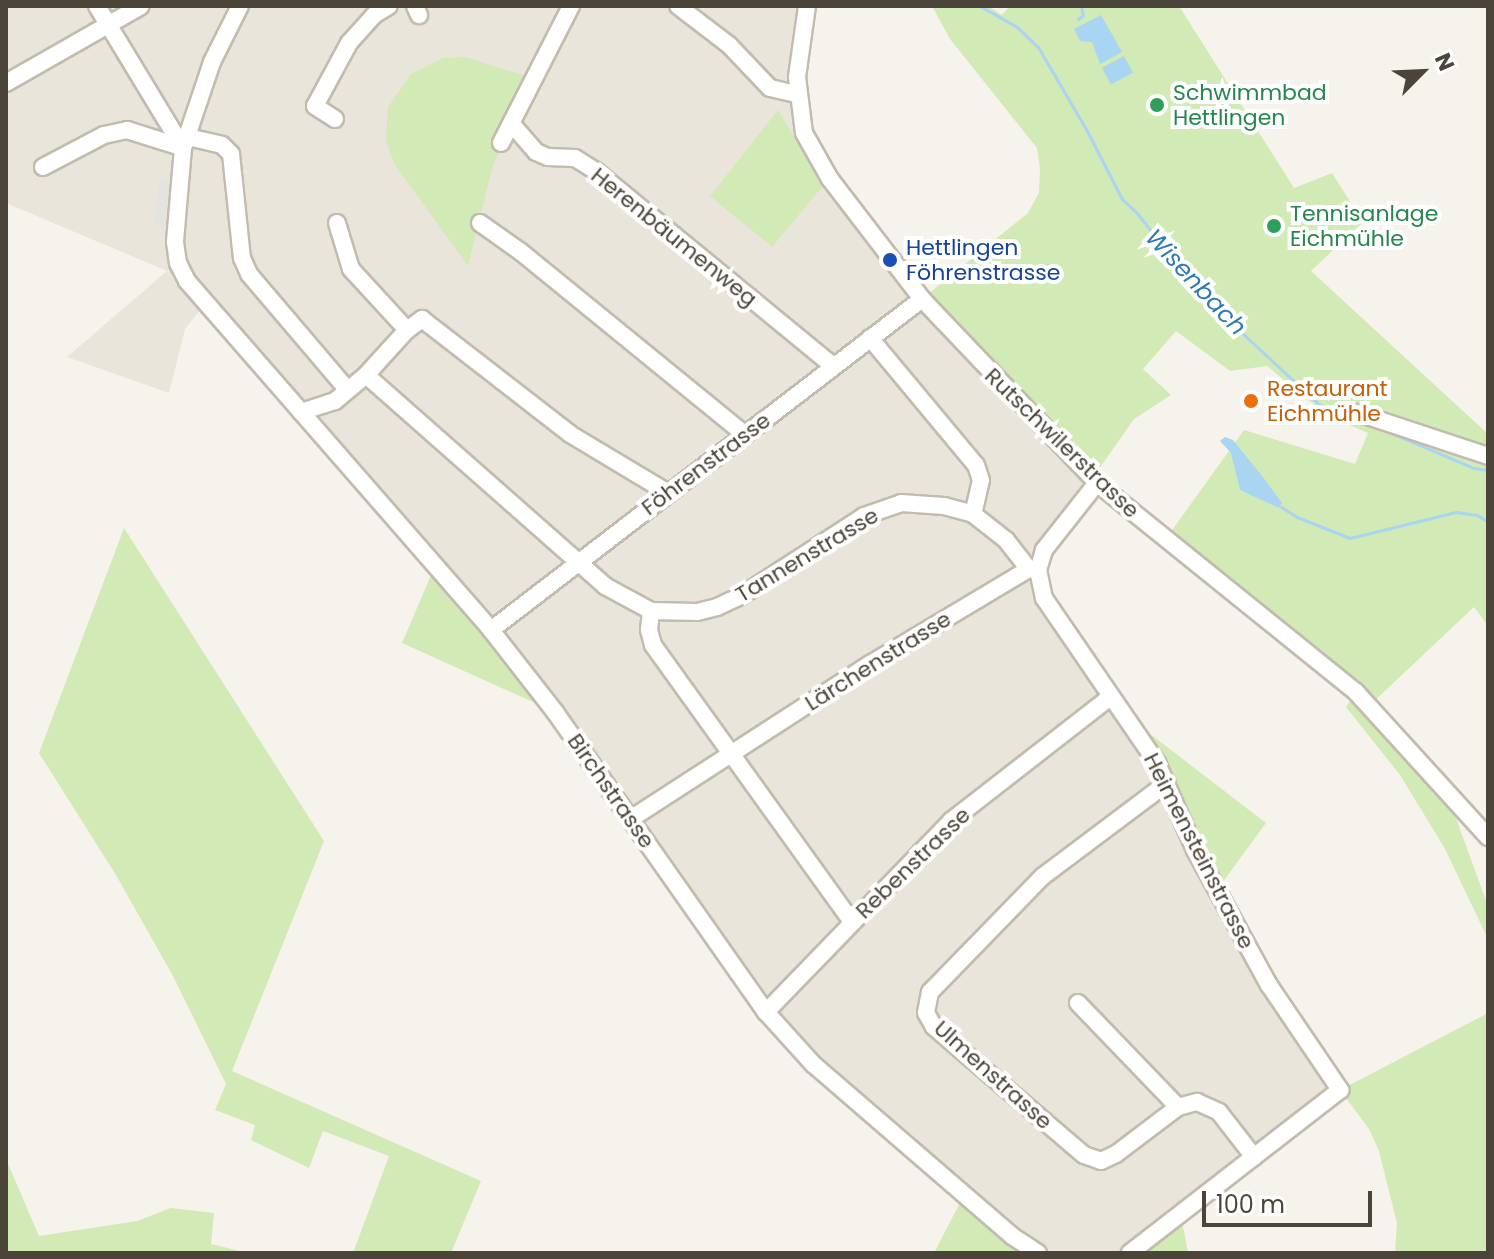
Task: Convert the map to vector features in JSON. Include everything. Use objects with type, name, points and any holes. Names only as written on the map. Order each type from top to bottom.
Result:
[{"type":"street","points":[[97,6],[186,142]]},
{"type":"street","points":[[6,83],[141,6]]},
{"type":"street","name":"Birchstrasse","points":[[240,6],[212,62],[186,142],[175,242],[178,263],[204,305],[491,630],[632,818],[766,1012],[823,1073],[1012,1236],[1038,1253]]},
{"type":"street","points":[[335,119],[315,106],[349,43],[374,15],[389,6]]},
{"type":"street","points":[[501,143],[571,6]]},
{"type":"street","points":[[678,6],[729,45],[770,88],[797,94]]},
{"type":"street","name":"Rutschwilerstrasse","points":[[807,6],[797,94],[804,133],[814,155],[862,224],[922,299],[1097,483],[1336,674],[1370,705],[1488,837]]},
{"type":"street","name":"Herenbäumenweg","points":[[511,123],[536,152],[548,157],[575,158],[597,172],[833,366]]},
{"type":"street","points":[[43,167],[104,135],[127,130],[186,142],[222,145],[231,154],[242,258],[249,274],[347,389]]},
{"type":"street","points":[[337,223],[351,269],[407,330]]},
{"type":"street","points":[[480,223],[521,252],[744,434]]},
{"type":"street","name":"Föhrenstrasse","points":[[491,630],[922,299]]},
{"type":"street","points":[[301,412],[335,401],[422,319],[570,434],[668,493]]},
{"type":"street","points":[[870,338],[976,465],[981,480],[973,514]]},
{"type":"street","name":"Tannenstrasse","points":[[366,375],[577,562],[617,595],[651,611],[697,612],[717,607],[741,596],[864,516],[901,503],[944,506],[973,514],[1006,540],[1033,569]]},
{"type":"street","points":[[1358,413],[1488,456]]},
{"type":"street","points":[[1033,569],[1044,550],[1097,483]]},
{"type":"street","name":"Heimensteinstrasse","points":[[1033,569],[1044,598],[1167,783],[1223,905],[1269,985],[1340,1090],[1254,1157]]},
{"type":"street","name":"Lärchenstrasse","points":[[632,818],[870,664],[1033,569]]},
{"type":"street","points":[[651,611],[649,630],[653,645],[852,922]]},
{"type":"street","name":"Rebenstrasse","points":[[766,1012],[951,821],[1110,697]]},
{"type":"street","name":"Ulmenstrasse","points":[[1167,783],[1033,886],[930,992],[926,1013],[934,1027],[1084,1155],[1101,1161],[1116,1154],[1178,1107]]},
{"type":"street","points":[[1078,1003],[1178,1107],[1197,1102],[1219,1112],[1254,1157],[1130,1253]]},
{"type":"shaded area","points":[[6,6],[807,6],[799,114],[862,224],[1097,483],[1044,550],[1044,598],[1157,763],[1195,850],[1340,1090],[1130,1253],[1038,1253],[813,1064],[555,712],[204,305],[185,329],[169,393],[67,357],[167,271],[6,203]]},
{"type":"shaded area","points":[[160,177],[170,183],[164,229],[154,223]]},
{"type":"green space","points":[[932,6],[988,6],[1002,15],[1010,6],[1179,6],[1294,188],[1332,173],[1363,222],[1311,271],[1488,434],[1488,626],[1474,607],[1370,705],[1453,810],[1488,906],[1488,939],[1444,847],[1400,775],[1346,707],[1356,693],[1165,540],[1244,430],[1355,464],[1368,433],[1328,416],[1267,366],[1230,371],[1176,331],[1143,369],[1171,395],[1134,419],[1092,479],[922,299],[1028,213],[1039,193],[1037,148],[950,39]],"holes":[[[1235,466],[1281,507],[1240,490]]]},
{"type":"green space","points":[[465,57],[533,78],[492,168],[468,266],[395,165],[386,141],[388,107],[411,74],[443,58]]},
{"type":"green space","points":[[778,110],[823,186],[772,247],[710,196]]},
{"type":"green space","points":[[124,528],[324,841],[232,1071],[481,1181],[451,1253],[353,1253],[389,1156],[323,1131],[309,1168],[251,1140],[255,1125],[215,1110],[226,1084],[173,976],[116,875],[39,753]]},
{"type":"green space","points":[[435,566],[555,712],[402,643]]},
{"type":"green space","points":[[1119,710],[1266,823],[1216,891],[1195,850]]},
{"type":"green space","points":[[1488,1013],[1488,1253],[1395,1253],[1397,1223],[1379,1151],[1369,1129],[1340,1090]]},
{"type":"green space","points":[[6,1159],[39,1236],[137,1221],[171,1208],[214,1213],[211,1244],[248,1253],[6,1253]]},
{"type":"green space","points":[[964,1195],[1038,1253],[934,1253]]},
{"type":"green space","points":[[1181,1215],[1188,1253],[1130,1253]]},
{"type":"water","points":[[1101,15],[1122,52],[1100,64],[1092,42],[1080,41],[1074,29]]},
{"type":"water","points":[[1124,56],[1133,73],[1111,85],[1102,68]]},
{"type":"water","points":[[1225,437],[1233,440],[1266,481],[1282,503],[1279,508],[1240,490],[1231,453],[1220,441]]},
{"type":"waterway","name":"Wisenbach","points":[[980,6],[1017,27],[1038,47],[1122,199],[1137,213],[1201,295],[1323,408],[1373,426]]},
{"type":"waterway","points":[[1078,19],[1083,15],[1081,6]]},
{"type":"waterway","name":"Wisenbach","points":[[1380,428],[1474,468],[1488,470]]},
{"type":"waterway","points":[[1281,507],[1297,517],[1350,538],[1456,512],[1477,515],[1488,522]]},
{"type":"place","name":"Schwimmbad Hettlingen","points":[[1157,105]]},
{"type":"place","name":"Tennisanlage Eichmühle","points":[[1274,226]]},
{"type":"place","name":"Hettlingen Föhrenstrasse","points":[[890,260]]},
{"type":"place","name":"Restaurant Eichmühle","points":[[1251,401]]}]
